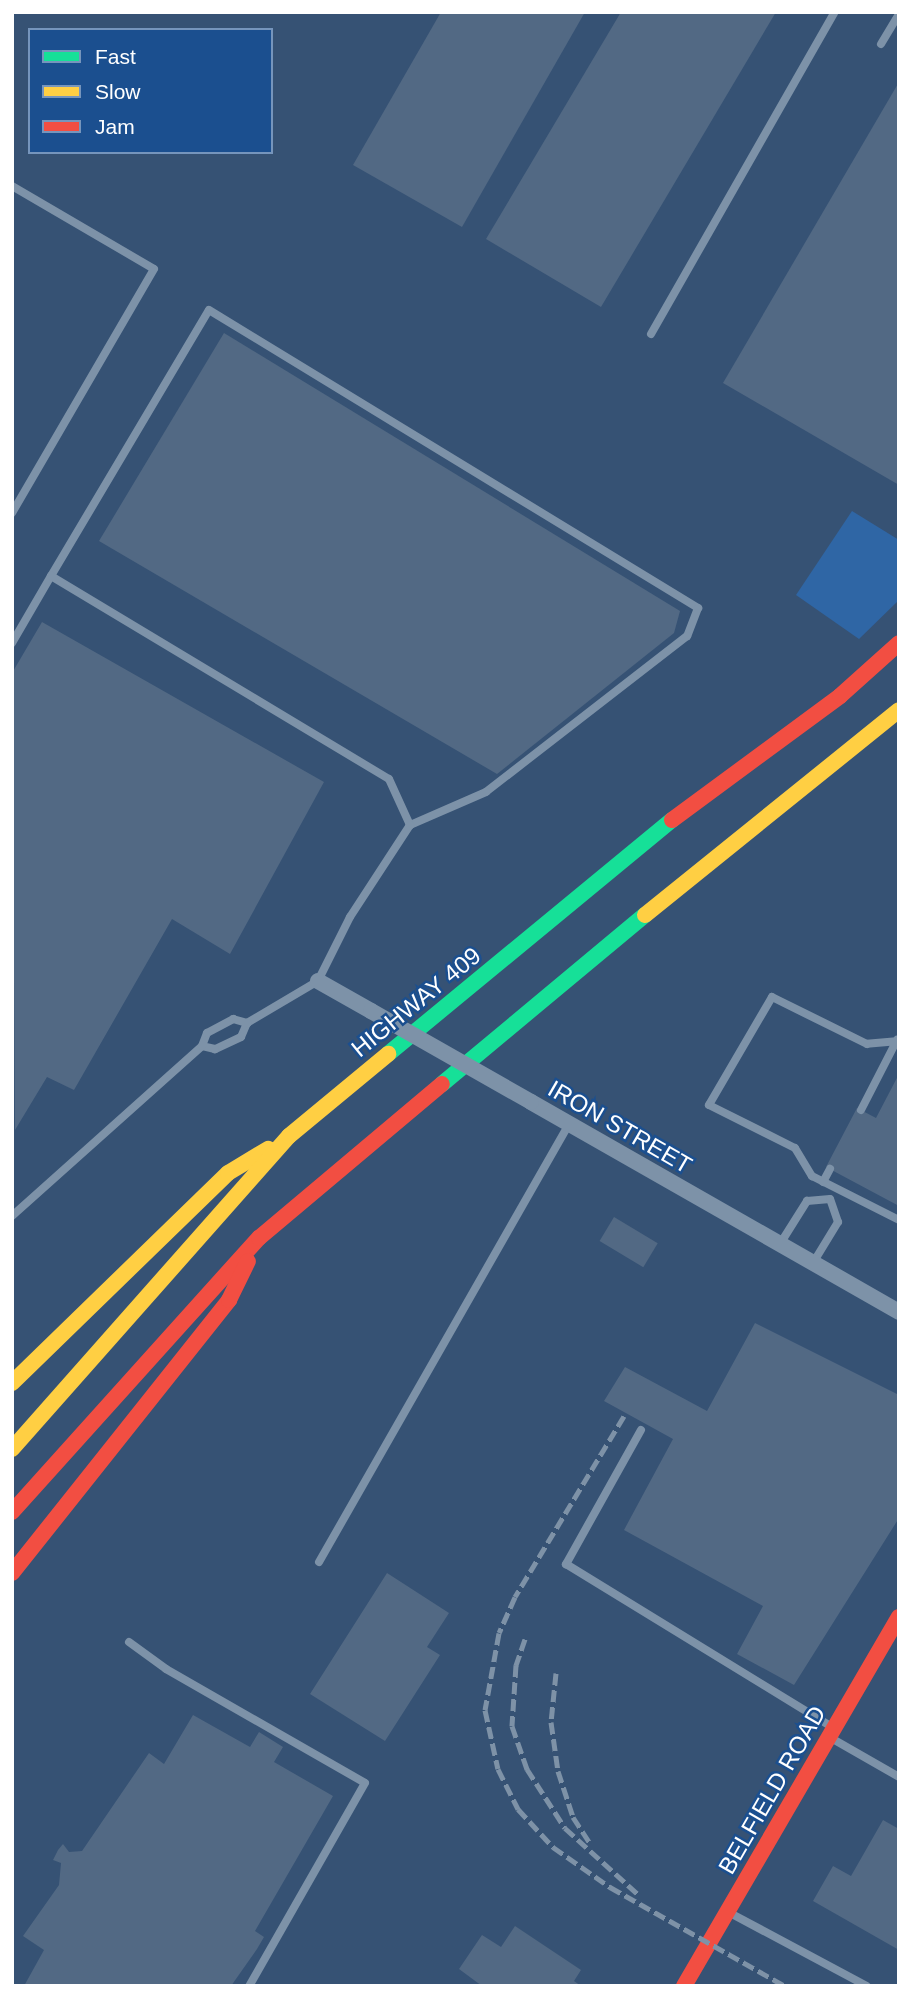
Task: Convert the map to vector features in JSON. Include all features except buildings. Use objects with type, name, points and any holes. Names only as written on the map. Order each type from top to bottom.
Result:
[{"type":"main road","name":"HIGHWAY 409","points":[[12,1449],[289,1136],[701,796],[840,696],[899,643]]},
{"type":"main road","points":[[12,1512],[259,1238],[659,903],[899,710]]},
{"type":"main road","points":[[12,1383],[228,1173],[289,1136]]},
{"type":"main road","points":[[12,1573],[229,1300],[259,1238]]},
{"type":"main road","name":"BELFIELD ROAD","points":[[691,1983],[728,1911],[899,1617]]},
{"type":"street","name":"IRON STREET","points":[[318,981],[899,1312]]},
{"type":"lane","points":[[651,334],[835,12]]},
{"type":"lane","points":[[881,44],[899,14]]},
{"type":"lane","points":[[12,186],[154,269],[12,513]]},
{"type":"lane","points":[[12,643],[209,310],[698,607],[687,636],[486,792],[410,825],[350,917],[318,981],[247,1023],[241,1037],[215,1049],[202,1046]]},
{"type":"lane","points":[[51,576],[388,779],[410,825]]},
{"type":"lane","points":[[898,1041],[867,1044],[772,996],[709,1105],[795,1148],[812,1176],[899,1220]]},
{"type":"lane","points":[[12,1216],[202,1046],[207,1033],[233,1019],[247,1023]]},
{"type":"lane","points":[[861,1110],[898,1041]]},
{"type":"lane","points":[[319,1562],[569,1124]]},
{"type":"lane","points":[[823,1182],[830,1169]]},
{"type":"lane","points":[[830,1199],[837,1189]]},
{"type":"lane","points":[[780,1245],[807,1201],[830,1199]]},
{"type":"lane","points":[[813,1263],[838,1222],[830,1199]]},
{"type":"lane","points":[[641,1430],[566,1563],[899,1777]]},
{"type":"lane","points":[[129,1642],[166,1669],[365,1783],[249,1986]]},
{"type":"lane","points":[[728,1911],[867,1986]]},
{"type":"shaded area","points":[[852,511],[899,540],[899,600],[859,639],[796,595]]},
{"type":"railway","points":[[624,1416],[515,1597],[499,1633],[485,1710],[498,1769],[518,1809],[553,1847],[610,1887],[785,1986]]},
{"type":"railway","points":[[525,1639],[516,1665],[512,1726],[527,1769],[565,1828],[640,1896]]},
{"type":"railway","points":[[556,1673],[551,1722],[558,1771],[573,1817],[590,1843]]},
{"type":"traffic: fast","points":[[388,1054],[672,820]]},
{"type":"traffic: fast","points":[[442,1084],[645,915]]},
{"type":"traffic: slow","points":[[645,915],[899,710]]},
{"type":"traffic: slow","points":[[12,1449],[289,1136],[388,1054]]},
{"type":"traffic: slow","points":[[12,1383],[228,1173],[268,1149]]},
{"type":"traffic: jam","points":[[672,820],[840,696],[899,643]]},
{"type":"traffic: jam","points":[[12,1512],[259,1238],[442,1084]]},
{"type":"traffic: jam","points":[[12,1573],[229,1300],[248,1261]]},
{"type":"traffic: jam","points":[[684,1986],[899,1617]]}]
